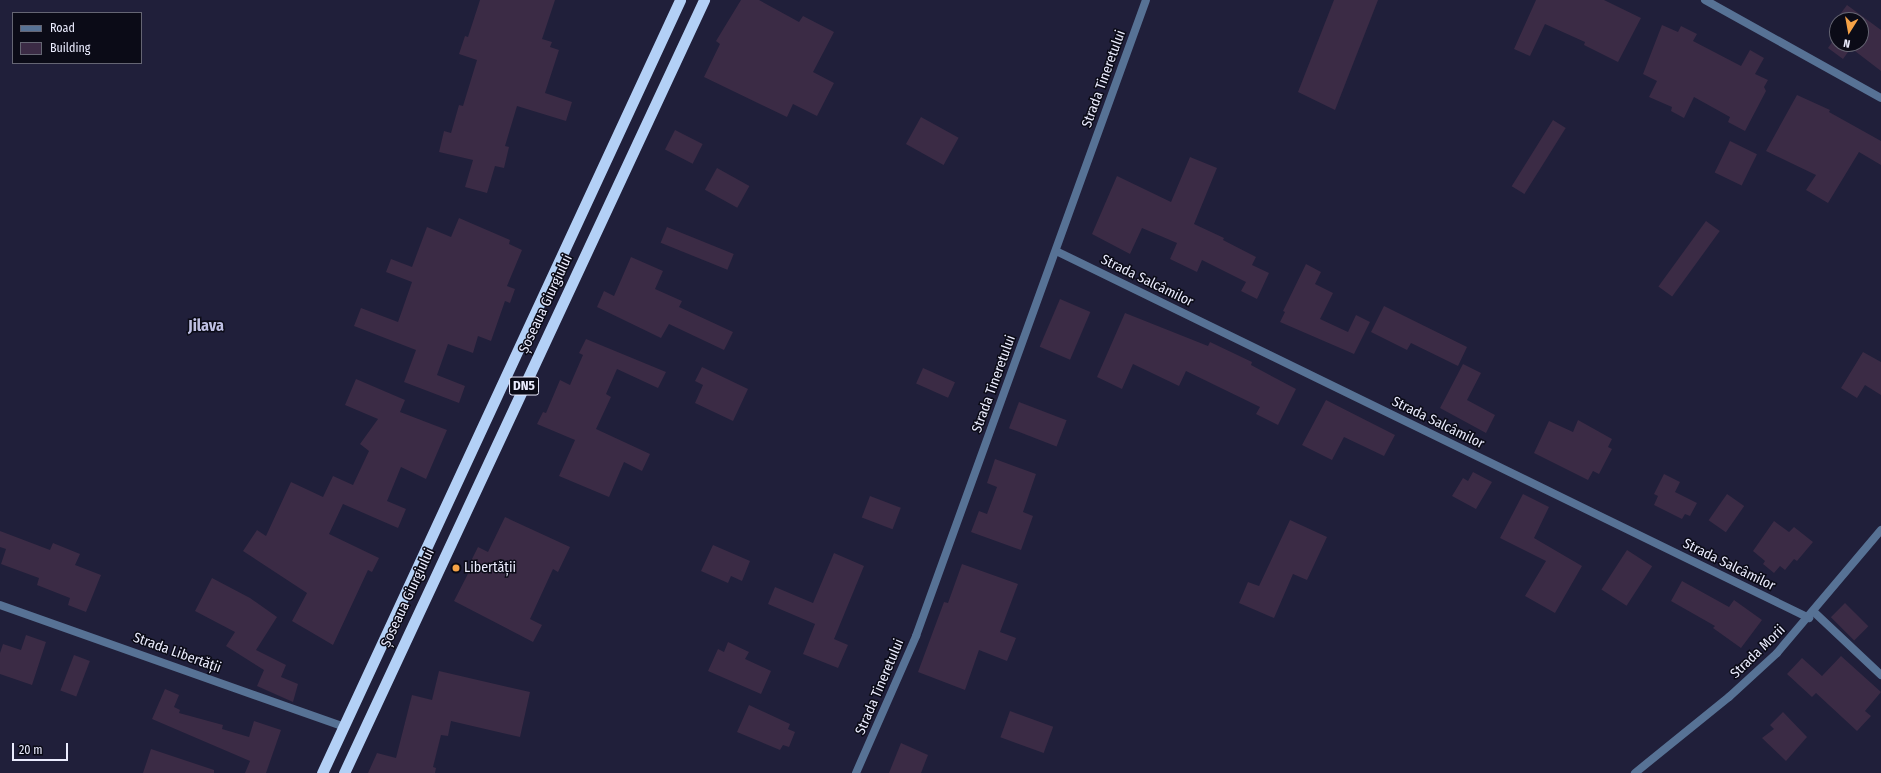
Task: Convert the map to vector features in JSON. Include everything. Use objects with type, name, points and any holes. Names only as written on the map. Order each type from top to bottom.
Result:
[{"type":"highway","name":"Șoseaua Giurgiului","points":[[322,773],[680,0]]},
{"type":"highway","name":"Șoseaua Giurgiului","points":[[344,773],[704,0]]},
{"type":"street","name":"Strada Tineretului","points":[[856,773],[916,636],[1146,0]]},
{"type":"street","points":[[1705,0],[1881,98]]},
{"type":"street","name":"Strada Salcâmilor","points":[[1056,251],[1812,615],[1881,675]]},
{"type":"street","name":"Strada Morii","points":[[1635,773],[1729,697],[1777,653],[1812,615],[1881,530]]},
{"type":"street","name":"Strada Libertății","points":[[0,605],[344,727]]},
{"type":"building","points":[[480,0],[555,0],[542,39],[552,42],[550,47],[559,50],[545,93],[572,102],[566,121],[517,106],[505,146],[509,147],[504,168],[495,166],[487,193],[465,187],[473,160],[439,152],[444,131],[451,133],[459,105],[463,106],[477,60],[459,54],[465,36],[468,37]]},
{"type":"building","points":[[741,0],[759,0],[799,22],[803,16],[834,32],[813,72],[834,83],[817,116],[793,104],[787,117],[704,77],[720,44],[716,41]]},
{"type":"building","points":[[1334,0],[1378,0],[1335,110],[1298,92]]},
{"type":"building","points":[[1536,0],[1604,0],[1641,18],[1618,62],[1584,45],[1585,42],[1545,24],[1530,56],[1514,49]]},
{"type":"building","points":[[1847,5],[1857,12],[1842,12]]},
{"type":"building","points":[[1869,21],[1881,30],[1881,71],[1856,52],[1869,52]]},
{"type":"building","points":[[1662,25],[1678,32],[1681,26],[1697,34],[1693,41],[1741,66],[1750,50],[1764,58],[1755,74],[1768,80],[1764,87],[1766,91],[1745,131],[1728,122],[1730,117],[1694,97],[1684,118],[1671,111],[1672,107],[1649,97],[1657,81],[1643,74]]},
{"type":"building","points":[[1833,52],[1848,52],[1843,59]]},
{"type":"building","points":[[1797,95],[1830,110],[1829,112],[1881,141],[1881,165],[1859,152],[1828,203],[1806,190],[1816,175],[1766,151]]},
{"type":"building","points":[[921,117],[959,138],[944,165],[906,144]]},
{"type":"building","points":[[1553,120],[1566,128],[1524,194],[1512,186]]},
{"type":"building","points":[[675,130],[703,144],[693,164],[665,150]]},
{"type":"building","points":[[1730,141],[1757,154],[1742,186],[1715,172]]},
{"type":"building","points":[[1190,157],[1217,168],[1194,224],[1224,238],[1223,240],[1256,257],[1252,265],[1269,273],[1257,299],[1241,291],[1246,282],[1202,260],[1197,272],[1170,259],[1177,243],[1142,228],[1130,254],[1092,234],[1117,176],[1171,202]]},
{"type":"building","points":[[717,168],[749,186],[737,208],[705,190]]},
{"type":"building","points":[[459,218],[510,240],[509,244],[522,250],[507,286],[515,289],[510,303],[505,301],[491,341],[478,336],[473,353],[448,344],[437,375],[465,386],[459,403],[404,382],[416,350],[354,326],[361,308],[398,322],[412,282],[386,272],[391,259],[412,267],[427,227],[451,237]]},
{"type":"building","points":[[1706,221],[1720,231],[1672,297],[1658,287]]},
{"type":"building","points":[[667,227],[734,254],[727,270],[661,243]]},
{"type":"building","points":[[631,257],[663,271],[655,289],[682,301],[679,307],[733,332],[724,350],[669,324],[661,338],[597,307],[604,291],[614,296]]},
{"type":"building","points":[[1306,264],[1321,272],[1315,284],[1333,293],[1320,319],[1348,332],[1356,315],[1370,322],[1354,354],[1280,322],[1285,312],[1283,311]]},
{"type":"building","points":[[1060,299],[1090,312],[1070,360],[1040,347]]},
{"type":"building","points":[[1384,306],[1467,347],[1458,366],[1411,343],[1407,350],[1371,332]]},
{"type":"building","points":[[1125,313],[1208,346],[1210,342],[1252,362],[1251,365],[1296,389],[1278,425],[1256,414],[1260,407],[1186,371],[1179,386],[1133,364],[1122,389],[1097,377]]},
{"type":"building","points":[[586,339],[666,372],[658,388],[617,369],[606,394],[611,397],[596,429],[650,454],[642,471],[624,462],[609,497],[559,476],[575,440],[537,424],[543,412],[546,413],[560,380],[570,385],[583,355],[579,353]]},
{"type":"building","points":[[1863,352],[1881,362],[1881,395],[1865,385],[1857,398],[1841,388]]},
{"type":"building","points":[[1463,364],[1481,373],[1467,400],[1495,415],[1486,433],[1440,408]]},
{"type":"building","points":[[702,367],[748,389],[733,421],[695,403],[703,385],[695,381]]},
{"type":"building","points":[[923,368],[955,382],[948,398],[916,384]]},
{"type":"building","points":[[356,379],[405,400],[400,412],[447,430],[426,479],[401,467],[387,501],[406,509],[398,528],[343,504],[329,534],[379,558],[372,572],[368,570],[333,645],[292,621],[307,593],[243,551],[257,530],[266,536],[291,482],[323,497],[333,476],[353,485],[369,451],[360,444],[378,419],[345,405]]},
{"type":"building","points":[[1326,400],[1395,435],[1384,456],[1344,437],[1332,460],[1302,445]]},
{"type":"building","points":[[1019,402],[1067,420],[1057,446],[1009,428]]},
{"type":"building","points":[[1578,420],[1612,439],[1608,447],[1612,449],[1599,474],[1593,471],[1588,480],[1534,453],[1549,421],[1573,432]]},
{"type":"building","points":[[995,459],[1036,474],[1023,512],[1033,516],[1021,550],[971,532],[979,511],[987,514],[997,487],[987,483]]},
{"type":"building","points":[[1473,472],[1492,482],[1476,509],[1452,496],[1463,478],[1468,481]]},
{"type":"building","points":[[1664,474],[1680,482],[1675,492],[1697,503],[1690,516],[1685,514],[1682,519],[1654,505],[1658,496],[1654,494]]},
{"type":"building","points":[[1523,494],[1549,507],[1534,538],[1582,566],[1555,613],[1525,596],[1546,561],[1500,538]]},
{"type":"building","points":[[1727,494],[1744,506],[1726,532],[1709,520]]},
{"type":"building","points":[[870,496],[901,508],[893,529],[862,517]]},
{"type":"building","points":[[505,517],[570,547],[558,572],[553,569],[530,619],[542,625],[533,642],[454,601],[474,562],[471,561],[478,547],[488,552]]},
{"type":"building","points":[[1290,520],[1327,537],[1307,580],[1293,574],[1274,618],[1239,603],[1248,582],[1259,586]]},
{"type":"building","points":[[1774,521],[1789,532],[1794,527],[1813,542],[1797,561],[1794,559],[1785,570],[1780,566],[1774,573],[1763,564],[1765,561],[1753,551]]},
{"type":"building","points":[[0,531],[50,550],[53,543],[80,554],[75,565],[101,575],[86,612],[68,605],[70,598],[37,585],[39,578],[1,564],[6,549],[0,547]]},
{"type":"building","points":[[713,545],[750,561],[742,581],[731,576],[728,583],[701,571]]},
{"type":"building","points":[[1627,550],[1652,566],[1627,606],[1601,589]]},
{"type":"building","points":[[834,553],[864,566],[834,639],[848,645],[838,668],[803,654],[815,624],[768,604],[775,587],[813,603]]},
{"type":"building","points":[[962,564],[1018,584],[1000,632],[1016,638],[1007,661],[979,650],[965,690],[918,672],[944,602],[948,603]]},
{"type":"building","points":[[212,578],[250,598],[277,617],[256,650],[286,665],[281,677],[298,684],[293,702],[257,686],[264,670],[226,646],[235,632],[195,611]]},
{"type":"building","points":[[1682,581],[1729,607],[1734,600],[1762,620],[1741,648],[1713,628],[1715,626],[1671,601]]},
{"type":"building","points":[[1845,603],[1868,626],[1854,640],[1831,617]]},
{"type":"building","points":[[26,635],[46,642],[32,685],[0,674],[0,653],[3,644],[21,650]]},
{"type":"building","points":[[728,642],[749,652],[745,659],[771,671],[761,694],[708,671],[718,649],[724,652]]},
{"type":"building","points":[[74,655],[90,661],[76,697],[60,690]]},
{"type":"building","points":[[1841,656],[1881,692],[1865,711],[1871,716],[1857,731],[1816,693],[1812,697],[1787,674],[1802,658],[1822,676]]},
{"type":"building","points":[[439,671],[530,692],[520,737],[451,721],[448,736],[441,735],[433,767],[436,768],[435,773],[368,773],[377,753],[396,758],[412,695],[432,700]]},
{"type":"building","points":[[165,689],[179,695],[174,707],[180,710],[179,713],[223,725],[222,729],[249,737],[254,721],[281,730],[266,773],[245,773],[250,761],[152,719]]},
{"type":"building","points":[[749,705],[790,724],[788,729],[795,732],[789,747],[783,745],[780,750],[737,732]]},
{"type":"building","points":[[1010,711],[1053,727],[1044,753],[1000,737]]},
{"type":"building","points":[[1783,712],[1807,737],[1786,761],[1762,738],[1774,729],[1770,725]]},
{"type":"building","points":[[901,743],[928,755],[921,773],[889,773]]},
{"type":"building","points":[[151,749],[214,770],[214,773],[143,773]]},
{"type":"place","name":"Libertății","points":[[456,568]]},
{"type":"district","name":"Jilava","points":[[206,326]]}]
